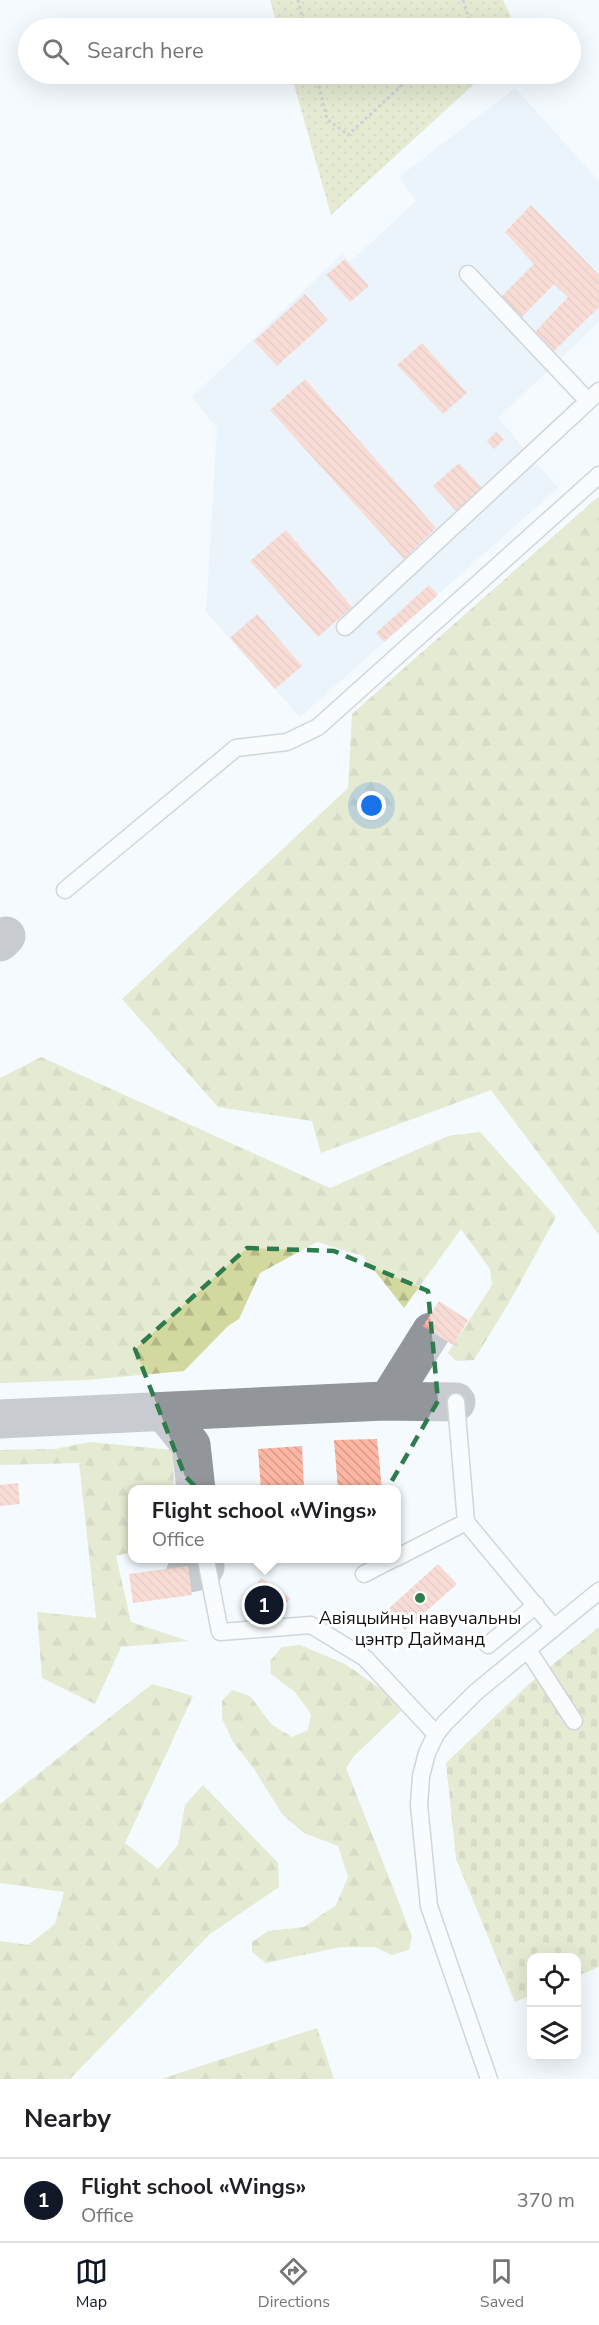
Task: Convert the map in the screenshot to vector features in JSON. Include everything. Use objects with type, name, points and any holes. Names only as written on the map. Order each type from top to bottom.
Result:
[{"type":"street","points":[[345,627],[593,396],[468,274]]},
{"type":"street","points":[[66,890],[236,748],[287,742],[318,727],[599,475]]},
{"type":"street","points":[[456,1402],[466,1522],[554,1628]]},
{"type":"street","points":[[401,1555],[466,1522]]},
{"type":"street","points":[[207,1563],[219,1632],[311,1625],[365,1658],[436,1734]]},
{"type":"street","points":[[364,1574],[385,1563]]},
{"type":"street","points":[[489,2079],[429,1905],[419,1805],[421,1776],[427,1753],[436,1734],[476,1692],[599,1591]]},
{"type":"street","points":[[488,1645],[536,1605]]},
{"type":"street","points":[[528,1650],[574,1721]]},
{"type":"path","points":[[298,0],[302,18]]},
{"type":"path","points":[[463,0],[469,18]]},
{"type":"path","points":[[318,84],[327,119],[348,135],[403,84]]},
{"type":"highlighted area","points":[[247,1248],[334,1251],[428,1291],[438,1401],[367,1524],[248,1543],[185,1476],[135,1349]]},
{"type":"shaded area","points":[[515,88],[599,181],[599,322],[498,418],[558,488],[300,717],[206,612],[217,428],[192,397],[342,254],[350,262],[416,201],[399,177]]},
{"type":"green space","points":[[270,0],[503,0],[511,18],[275,18]]},
{"type":"green space","points":[[294,84],[474,84],[331,215]]},
{"type":"green space","points":[[599,496],[599,1235],[491,1090],[321,1153],[312,1121],[218,1107],[122,999],[348,788],[352,714]]},
{"type":"green space","points":[[41,1057],[330,1188],[448,1136],[480,1132],[556,1217],[510,1301],[474,1360],[456,1361],[448,1353],[492,1285],[490,1269],[461,1229],[404,1308],[363,1256],[317,1242],[260,1273],[239,1319],[228,1326],[184,1371],[87,1380],[0,1383],[0,1078]]},
{"type":"green space","points":[[90,1442],[173,1450],[174,1485],[128,1485],[128,1553],[116,1556],[131,1622],[188,1641],[121,1647],[95,1704],[42,1678],[37,1612],[96,1618],[79,1463],[0,1465],[0,1450],[55,1449]]},
{"type":"green space","points":[[599,1627],[599,1967],[581,1974],[581,1953],[527,1953],[527,1997],[515,2002],[456,1859],[446,1763],[531,1682]]},
{"type":"green space","points":[[300,1645],[345,1664],[387,1693],[401,1711],[354,1756],[346,1768],[412,1936],[409,1950],[392,1955],[375,1947],[341,1947],[266,1963],[252,1952],[252,1942],[268,1931],[304,1927],[336,1905],[348,1877],[338,1846],[304,1833],[282,1814],[254,1769],[233,1742],[222,1718],[222,1701],[232,1690],[250,1696],[271,1724],[292,1737],[308,1730],[311,1714],[295,1692],[271,1674],[270,1661],[282,1647]]},
{"type":"green space","points":[[152,1684],[193,1696],[125,1843],[158,1869],[178,1845],[185,1805],[203,1785],[278,1863],[279,1887],[210,1934],[70,2079],[0,2079],[0,1941],[28,1945],[55,1924],[64,1892],[0,1883],[0,1804]]},
{"type":"green space","points":[[317,2028],[334,2079],[161,2079]]},
{"type":"building","points":[[531,205],[599,275],[599,307],[551,354],[532,335],[568,297],[554,284],[517,322],[497,301],[534,264],[505,232]]},
{"type":"building","points":[[345,259],[369,286],[350,302],[326,275]]},
{"type":"building","points":[[305,294],[328,320],[277,366],[254,341]]},
{"type":"building","points":[[422,343],[467,393],[443,414],[397,365]]},
{"type":"building","points":[[305,379],[436,528],[404,559],[270,410]]},
{"type":"building","points":[[496,432],[504,440],[494,449],[487,441]]},
{"type":"building","points":[[459,463],[486,492],[460,515],[433,486]]},
{"type":"building","points":[[286,530],[352,607],[318,637],[250,561]]},
{"type":"building","points":[[429,585],[438,595],[384,642],[376,633]]},
{"type":"building","points":[[257,614],[302,666],[275,689],[230,638]]},
{"type":"building","points":[[439,1301],[468,1320],[453,1345],[423,1326]]},
{"type":"building","points":[[377,1439],[382,1485],[338,1485],[334,1440]]},
{"type":"building","points":[[302,1446],[304,1485],[261,1485],[258,1449]]},
{"type":"building","points":[[18,1483],[20,1504],[0,1506],[0,1485]]},
{"type":"building","name":"Авіяцыйны навучальны цэнтр Дайманд","points":[[438,1564],[457,1584],[405,1630],[387,1610]]},
{"type":"building","points":[[188,1566],[192,1595],[133,1603],[129,1574]]},
{"type":"building","points":[[261,1578],[290,1598],[273,1622],[244,1602]]},
{"type":"taxiway","points":[[0,942],[6,936]]},
{"type":"taxiway","points":[[384,1401],[391,1396],[431,1332]]},
{"type":"taxiway","points":[[0,1419],[384,1401],[456,1402]]},
{"type":"taxiway","points":[[164,1412],[191,1445],[195,1485]]},
{"type":"taxiway","points":[[185,1574],[203,1570],[205,1563]]},
{"type":"place","name":"Авіяцыйны навучальны цэнтр Дайманд","points":[[420,1598]]},
{"type":"place","name":"Flight school «Wings»","points":[[264,1605]]}]
